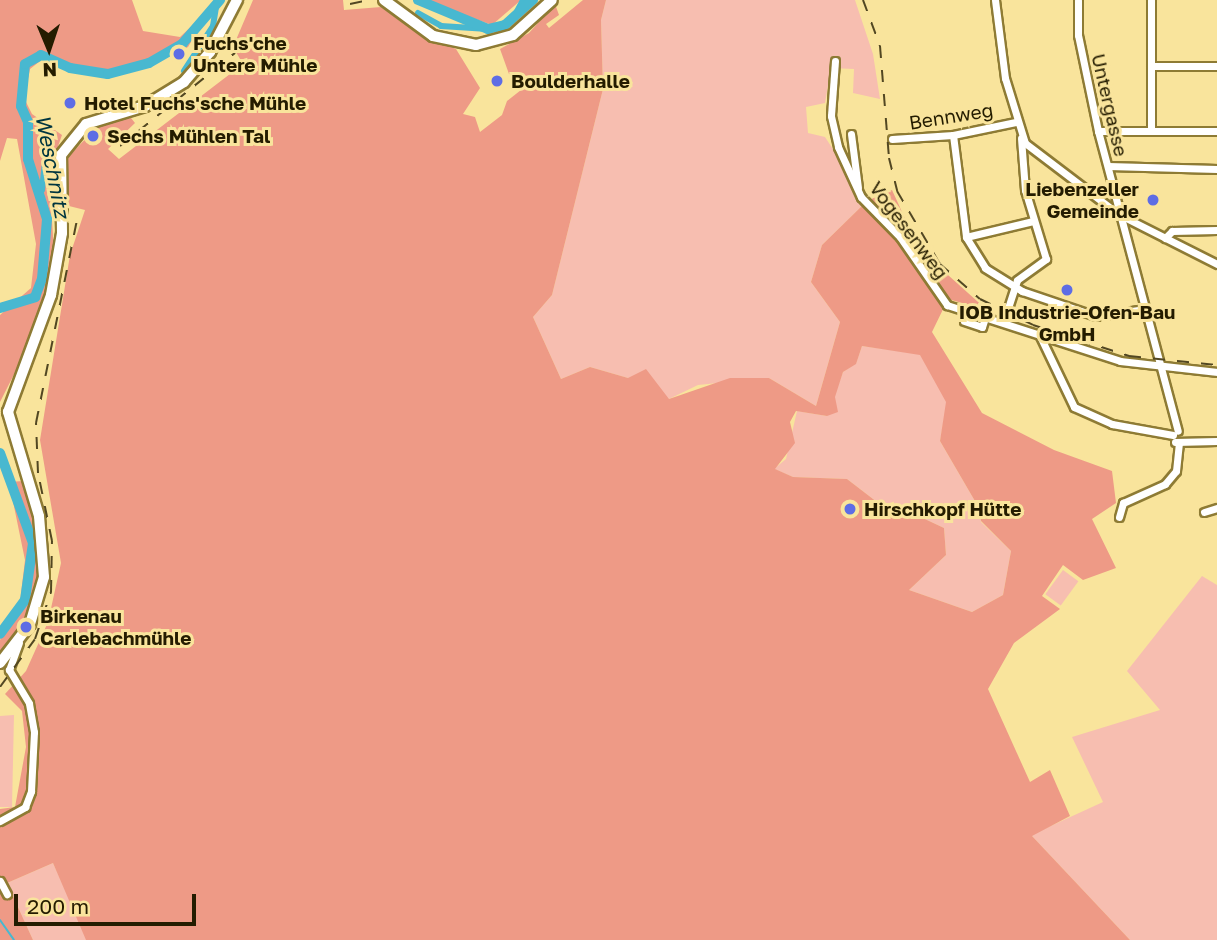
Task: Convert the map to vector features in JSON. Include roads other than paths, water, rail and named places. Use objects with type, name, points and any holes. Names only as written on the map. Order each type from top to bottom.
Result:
[{"type":"main road","points":[[0,663],[19,643],[39,598],[44,541],[8,412],[49,305],[62,233],[61,155],[86,124],[152,103],[184,82],[209,51],[237,0]]},
{"type":"main road","points":[[384,0],[433,36],[476,45],[513,35],[552,0]]},
{"type":"street","points":[[995,0],[1021,138],[1032,221],[1046,259],[1014,287],[1008,307]]},
{"type":"street","name":"Untergasse","points":[[1078,0],[1078,35],[1098,131],[1163,370],[1176,433],[1182,441]]},
{"type":"street","points":[[1151,0],[1151,131]]},
{"type":"street","name":"Vogesenweg","points":[[835,61],[831,116],[838,147],[858,188],[947,305],[986,315]]},
{"type":"street","points":[[1151,66],[1217,66]]},
{"type":"street","name":"Bennweg","points":[[892,139],[953,135],[1016,122]]},
{"type":"street","points":[[1098,131],[1217,131]]},
{"type":"street","points":[[851,134],[858,188]]},
{"type":"street","points":[[953,135],[966,237],[980,262],[1014,287],[1096,316],[1146,309]]},
{"type":"street","points":[[1021,138],[1120,215],[1217,264]]},
{"type":"street","points":[[1108,166],[1217,169]]},
{"type":"street","points":[[966,237],[1032,221]]},
{"type":"street","points":[[1165,238],[1172,230],[1217,230]]},
{"type":"street","points":[[964,321],[982,327],[986,315],[1039,334],[1163,370],[1217,372]]},
{"type":"street","points":[[1039,334],[1074,407],[1112,424],[1176,433]]},
{"type":"street","points":[[1119,517],[1123,503],[1165,484],[1176,471],[1182,441],[1217,441]]},
{"type":"street","points":[[1204,512],[1217,508]]},
{"type":"street","points":[[0,821],[25,807],[31,791],[34,732],[29,703],[9,670],[19,643]]},
{"type":"street","points":[[0,881],[7,894]]},
{"type":"waterway","name":"Weschnitz","points":[[0,308],[35,297],[42,279],[47,219],[28,159],[28,122],[21,106],[25,64],[41,55],[70,68],[108,74],[149,63],[183,43],[220,0]]},
{"type":"waterway","name":"Weschnitz","points":[[418,0],[488,29],[505,25],[533,0]]},
{"type":"waterway","name":"Weschnitz","points":[[514,17],[523,0]]},
{"type":"waterway","points":[[184,71],[213,26],[216,8]]},
{"type":"waterway","points":[[418,13],[441,26],[488,29]]},
{"type":"waterway","points":[[42,190],[49,124]]},
{"type":"waterway","name":"Weschnitz","points":[[0,453],[33,543],[25,600],[0,634]]},
{"type":"waterway","points":[[0,920],[14,940]]},
{"type":"railway","points":[[350,4],[369,0]]},
{"type":"railway","points":[[863,0],[880,46],[889,158],[897,191],[940,264],[980,299],[1033,325],[1129,356],[1217,365]]},
{"type":"railway","points":[[120,146],[235,53]]},
{"type":"railway","points":[[0,687],[35,639],[51,592],[52,541],[38,473],[36,423],[78,214]]},
{"type":"place","name":"Fuchs'che Untere Mühle","points":[[179,54]]},
{"type":"place","name":"Boulderhalle","points":[[497,81]]},
{"type":"place","name":"Hotel Fuchs'sche Mühle","points":[[70,103]]},
{"type":"place","name":"Sechs Mühlen Tal","points":[[93,136]]},
{"type":"place","name":"Liebenzeller Gemeinde","points":[[1153,200]]},
{"type":"place","name":"IOB Industrie-Ofen-Bau GmbH","points":[[1067,290]]},
{"type":"place","name":"Hirschkopf Hütte","points":[[850,509]]},
{"type":"place","name":"Birkenau Carlebachmühle","points":[[26,627]]}]
